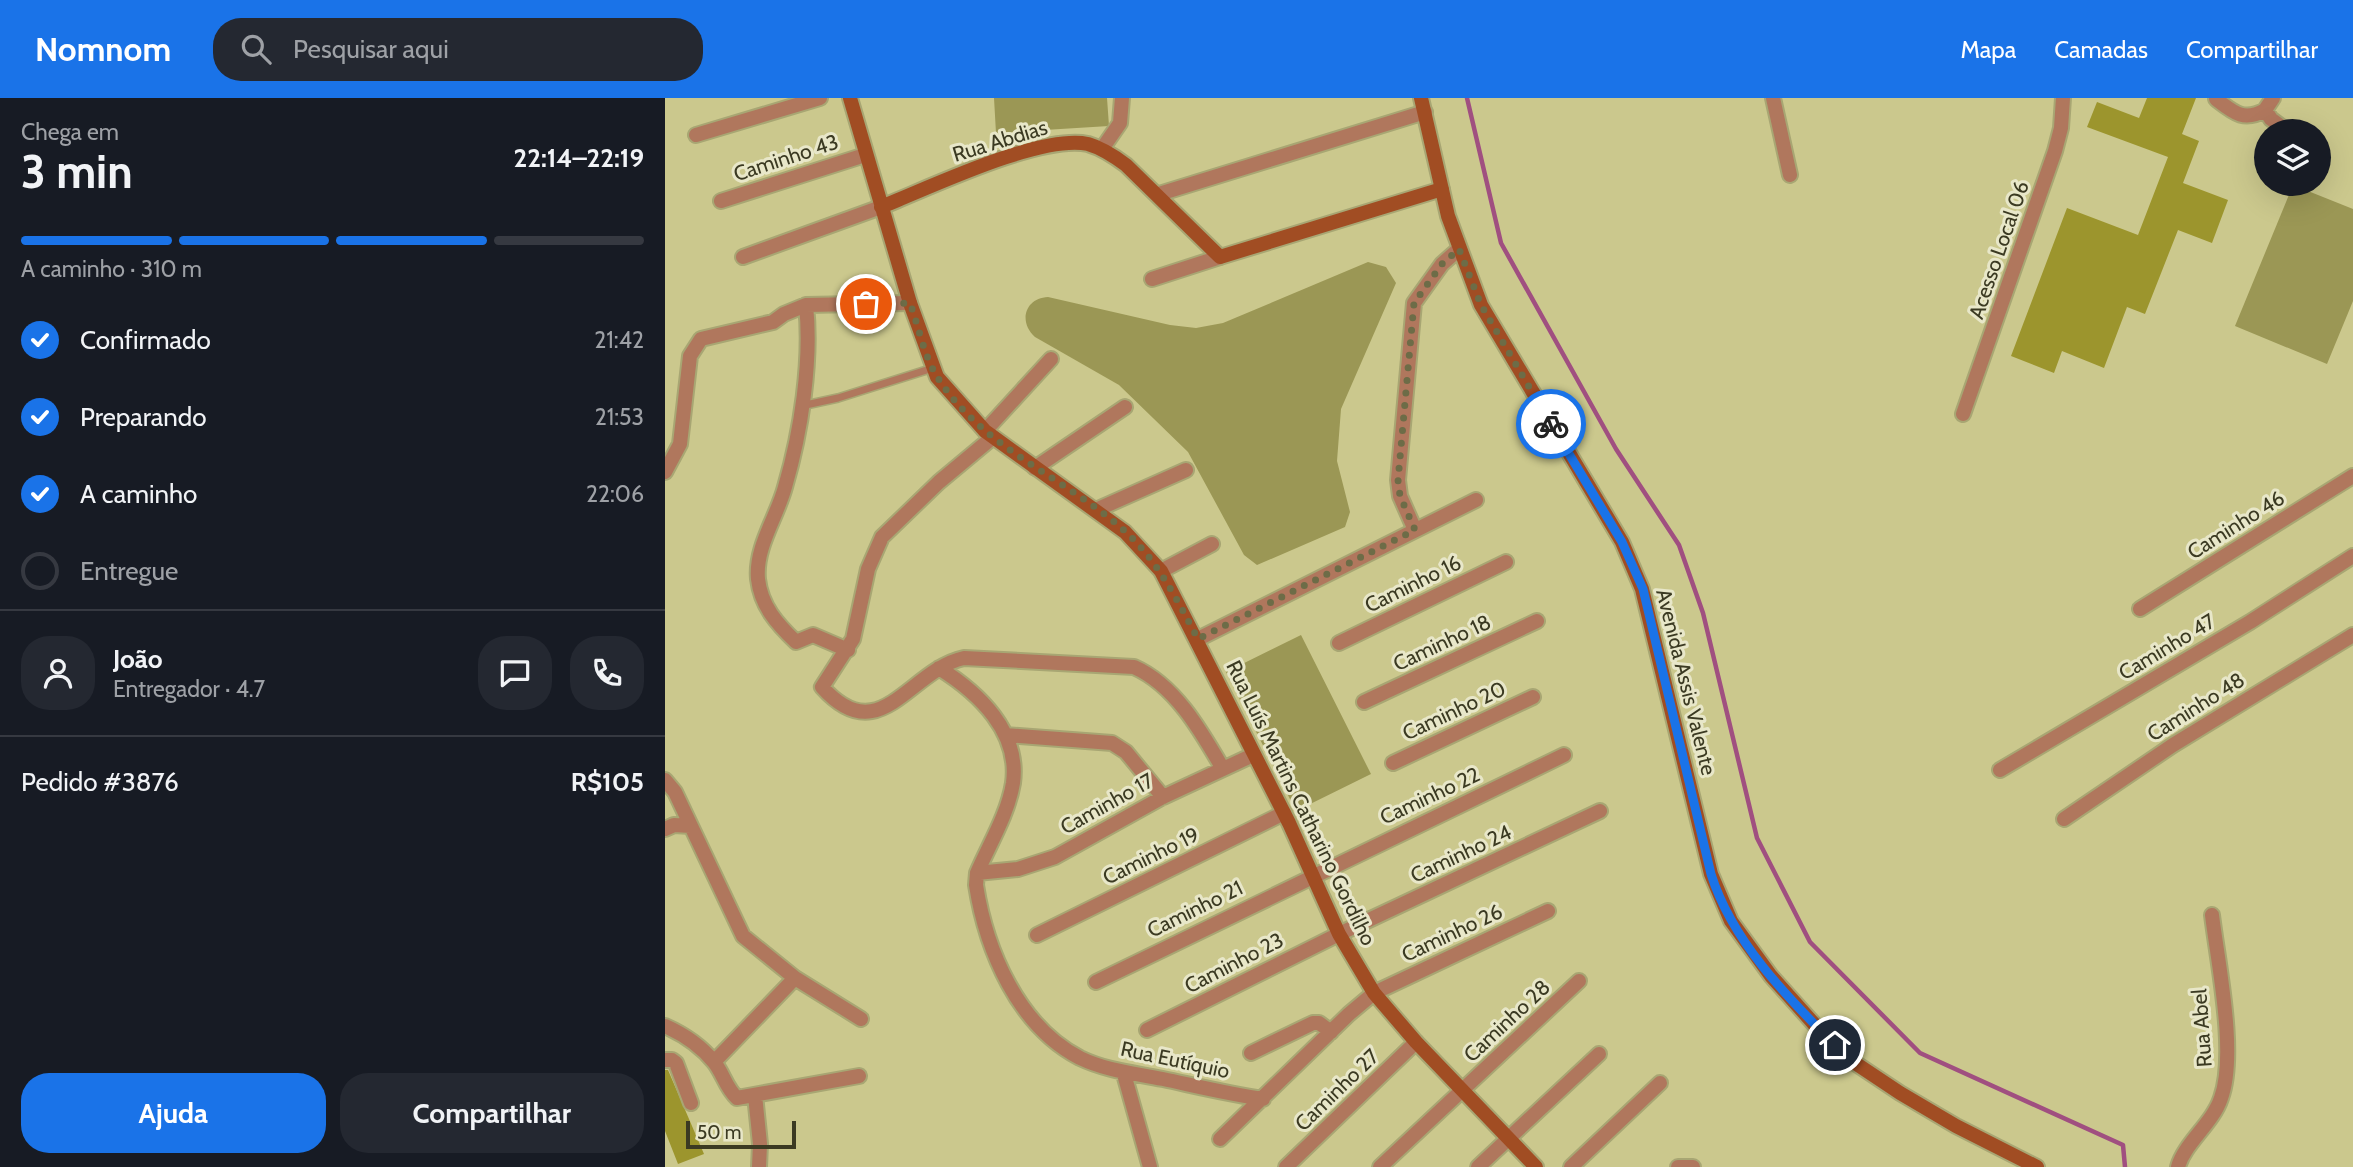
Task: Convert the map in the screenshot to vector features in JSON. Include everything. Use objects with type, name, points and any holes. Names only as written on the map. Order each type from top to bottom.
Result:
[{"type":"street","points":[[696,135],[820,98]]},
{"type":"street","name":"Rua Luís Martins Catharino Gordilho","points":[[850,98],[910,303],[933,368],[947,391],[989,434],[1125,532],[1161,571],[1198,639],[1284,813],[1339,934],[1374,993],[1416,1042],[1536,1167]]},
{"type":"street","points":[[1102,149],[1120,123],[1122,98]]},
{"type":"street","points":[[1773,98],[1790,175]]},
{"type":"street","name":"Acesso Local 06","points":[[1963,414],[2055,151],[2061,128],[2063,98]]},
{"type":"street","points":[[2216,99],[2238,116],[2253,117],[2269,104]]},
{"type":"street","points":[[1159,194],[1423,105]]},
{"type":"street","name":"Avenida Assis Valente","points":[[1423,105],[1459,249],[1481,305],[1622,542],[1643,589],[1711,874],[1731,921],[1771,976],[1849,1059],[1922,1106],[2037,1167]]},
{"type":"street","name":"Rua Abdias","points":[[881,207],[1027,150],[1072,143],[1102,149],[1126,165],[1159,194],[1220,257]]},
{"type":"street","name":"Caminho 43","points":[[721,201],[865,155]]},
{"type":"street","points":[[1152,279],[1442,189]]},
{"type":"street","points":[[743,257],[881,207]]},
{"type":"street","points":[[1415,530],[1400,496],[1398,480],[1414,303],[1442,264],[1459,249]]},
{"type":"street","points":[[665,472],[680,444],[691,356],[695,345],[710,337],[773,322],[806,305],[910,303]]},
{"type":"street","points":[[806,305],[810,347],[801,406],[785,489],[761,550],[758,583],[772,619],[796,642],[813,635],[848,650]]},
{"type":"street","points":[[1051,359],[989,434],[882,537],[868,569],[853,639],[822,687],[834,700],[850,710],[871,711],[905,696],[939,668],[956,660],[973,657],[1134,667],[1153,677],[1194,721],[1223,769]]},
{"type":"street","points":[[1035,468],[1125,407]]},
{"type":"street","points":[[1096,509],[1186,470]]},
{"type":"street","name":"Caminho 46","points":[[2140,609],[2353,476]]},
{"type":"street","points":[[1198,639],[1476,500]]},
{"type":"street","points":[[1161,571],[1212,544]]},
{"type":"street","name":"Caminho 47","points":[[2000,770],[2250,622],[2353,556]]},
{"type":"street","name":"Caminho 16","points":[[1339,643],[1506,562]]},
{"type":"street","name":"Caminho 18","points":[[1364,702],[1537,621]]},
{"type":"street","name":"Caminho 48","points":[[2064,819],[2173,745],[2353,635]]},
{"type":"street","name":"Rua Eutíquio","points":[[939,668],[968,688],[982,702],[1005,735],[1012,758],[1013,784],[977,873],[978,900],[994,950],[1014,995],[1025,1011],[1040,1029],[1080,1058],[1124,1074],[1154,1077],[1263,1099]]},
{"type":"street","name":"Caminho 20","points":[[1393,763],[1533,697]]},
{"type":"street","points":[[1005,735],[1112,743],[1126,752],[1163,797]]},
{"type":"street","name":"Caminho 17","points":[[977,873],[1018,869],[1055,857],[1163,797],[1253,755]]},
{"type":"street","name":"Caminho 22","points":[[1313,874],[1564,755]]},
{"type":"street","points":[[665,780],[675,792],[739,930],[795,978],[861,1019]]},
{"type":"street","name":"Caminho 24","points":[[1339,934],[1600,811]]},
{"type":"street","name":"Caminho 19","points":[[1037,936],[1284,813]]},
{"type":"street","points":[[665,829],[674,825],[691,826]]},
{"type":"street","name":"Caminho 21","points":[[1096,982],[1313,874]]},
{"type":"street","name":"Caminho 26","points":[[1220,1139],[1374,993],[1548,911]]},
{"type":"street","name":"Rua Abel","points":[[2178,1167],[2213,1115],[2227,1080],[2228,1055],[2212,915]]},
{"type":"street","name":"Caminho 23","points":[[1147,1030],[1339,934]]},
{"type":"street","points":[[714,1062],[795,978]]},
{"type":"street","name":"Caminho 28","points":[[1380,1167],[1579,981]]},
{"type":"street","points":[[1251,1053],[1313,1023],[1319,1023],[1331,1032]]},
{"type":"street","points":[[665,1026],[683,1034],[714,1062],[728,1088],[737,1098],[859,1076]]},
{"type":"street","name":"Caminho 27","points":[[1286,1167],[1416,1042]]},
{"type":"street","points":[[1478,1167],[1599,1054]]},
{"type":"street","points":[[665,1060],[676,1063],[691,1104]]},
{"type":"street","points":[[1124,1074],[1150,1167]]},
{"type":"street","points":[[1571,1167],[1660,1083]]},
{"type":"street","points":[[755,1095],[760,1144],[759,1167]]},
{"type":"street","points":[[1678,1167],[1693,1167]]},
{"type":"lane","points":[[801,406],[838,398],[933,368]]},
{"type":"shaded area","points":[[994,98],[1107,98],[1109,126],[996,133]]},
{"type":"shaded area","points":[[2288,196],[2320,196],[2353,209],[2353,301],[2327,364],[2235,326]]},
{"type":"shaded area","points":[[1368,262],[1386,267],[1396,283],[1341,409],[1337,461],[1350,512],[1345,527],[1257,565],[1244,555],[1188,452],[1119,385],[1035,337],[1027,325],[1029,306],[1040,298],[1048,297],[1170,325],[1196,328],[1223,323]]},
{"type":"shaded area","points":[[1301,635],[1371,774],[1296,811],[1226,672]]},
{"type":"building","points":[[2147,98],[2196,98],[2182,134],[2199,141],[2183,183],[2228,200],[2212,243],[2178,230],[2145,314],[2127,307],[2104,368],[2062,351],[2054,373],[2011,356],[2067,208],[2138,235],[2168,157],[2087,127],[2097,102],[2139,118]]},
{"type":"building","points":[[665,1070],[668,1070],[704,1154],[678,1164],[665,1131]]},
{"type":"waterway","points":[[1467,98],[1501,243],[1616,449],[1679,545],[1703,613],[1757,838],[1810,942],[1920,1053],[2123,1145],[2125,1167]]},
{"type":"way so far","points":[[866,304],[910,303],[933,368],[947,391],[985,431],[1096,509],[1146,552],[1161,571],[1198,639],[1415,530],[1398,487],[1414,303],[1442,264],[1459,249],[1481,305],[1551,424]]},
{"type":"route","points":[[1551,424],[1622,542],[1643,589],[1711,874],[1722,905],[1751,951],[1771,976],[1835,1045]]}]
